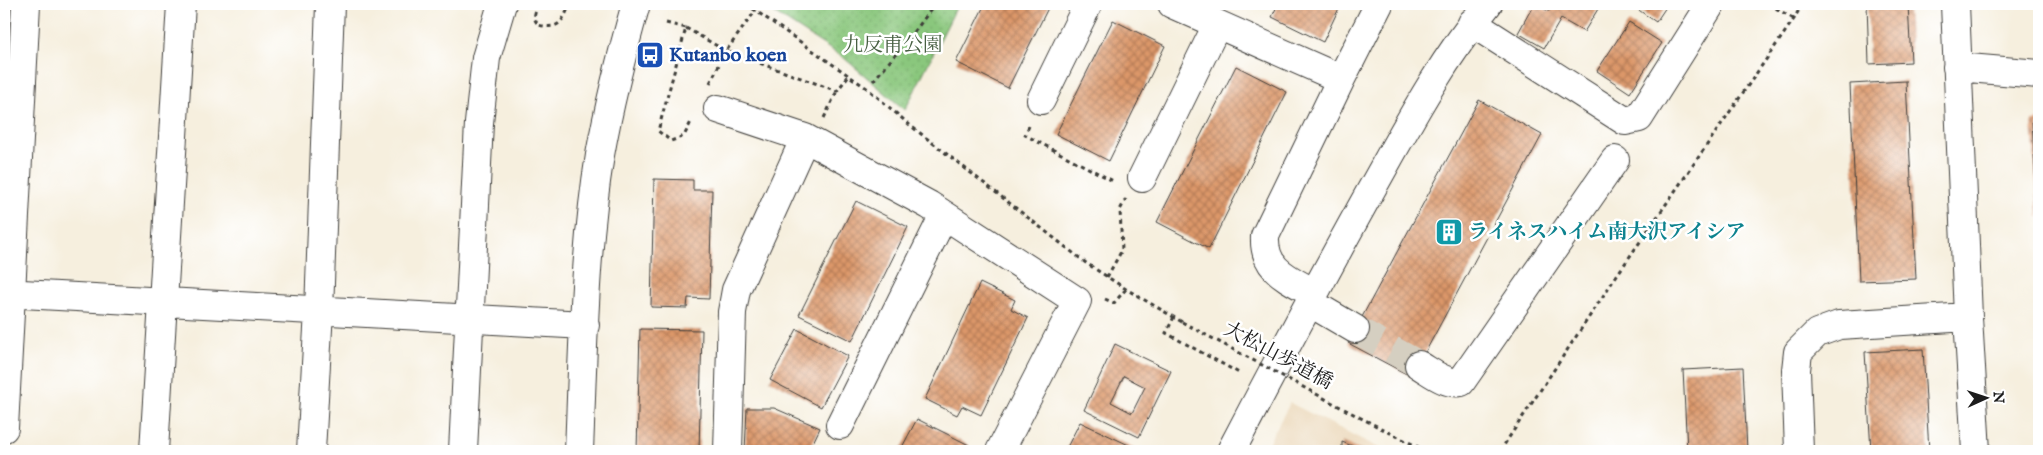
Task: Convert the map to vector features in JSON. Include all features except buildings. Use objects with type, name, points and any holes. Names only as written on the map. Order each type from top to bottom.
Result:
[{"type":"street","points":[[4,428],[13,76],[26,4]]},
{"type":"street","points":[[154,451],[180,4]]},
{"type":"street","points":[[311,451],[319,311],[330,4]]},
{"type":"street","points":[[464,451],[479,123],[486,58],[502,4]]},
{"type":"street","points":[[579,451],[585,325],[593,216],[600,155],[625,42],[636,4]]},
{"type":"street","points":[[1041,100],[1088,4]]},
{"type":"street","points":[[1355,329],[1311,298],[1292,280],[1271,265],[1265,252],[1265,236],[1379,4]]},
{"type":"street","points":[[1231,451],[1311,298],[1416,110],[1480,14],[1625,121],[1639,118],[1711,4]]},
{"type":"street","points":[[1955,4],[1968,317],[1976,451]]},
{"type":"street","points":[[1186,7],[1217,25],[1341,79]]},
{"type":"street","points":[[1136,184],[1217,25]]},
{"type":"street","points":[[1957,67],[2039,74]]},
{"type":"street","points":[[718,109],[805,138],[929,205],[1076,301],[1000,451]]},
{"type":"street","points":[[728,451],[732,312],[736,290],[805,138]]},
{"type":"street","points":[[1419,364],[1447,381],[1461,382],[1615,160]]},
{"type":"street","points":[[840,425],[944,215]]},
{"type":"street","points":[[7,294],[585,325]]},
{"type":"street","points":[[1799,451],[1796,370],[1798,352],[1817,333],[1838,325],[1968,317]]},
{"type":"path","points":[[537,4],[534,18],[538,26],[548,28],[557,26],[570,4]]},
{"type":"path","name":"大松山歩道橋","points":[[746,4],[868,89],[911,126],[1086,263],[1107,277],[1182,322],[1426,451]]},
{"type":"path","points":[[873,81],[912,35],[935,4]]},
{"type":"path","points":[[1769,4],[1794,19]]},
{"type":"path","points":[[1500,451],[1617,275],[1794,19],[1802,4]]},
{"type":"path","points":[[686,28],[726,51],[756,10]]},
{"type":"path","points":[[1041,100],[1025,135],[1136,184],[1120,210],[1122,250],[1107,277]]},
{"type":"path","points":[[1174,317],[1166,333],[1244,376]]},
{"type":"shaded area","points":[[1290,403],[1385,451],[1264,451]]},
{"type":"green space","name":"九反甫公園","points":[[760,4],[958,4],[905,110],[844,58]]},
{"type":"tunnel","points":[[1355,329],[1419,365]]},
{"type":"place","name":"Kutanbo koen","points":[[650,55]]},
{"type":"place","name":"ライネスハイム南大沢アイシア","points":[[1449,232]]}]
